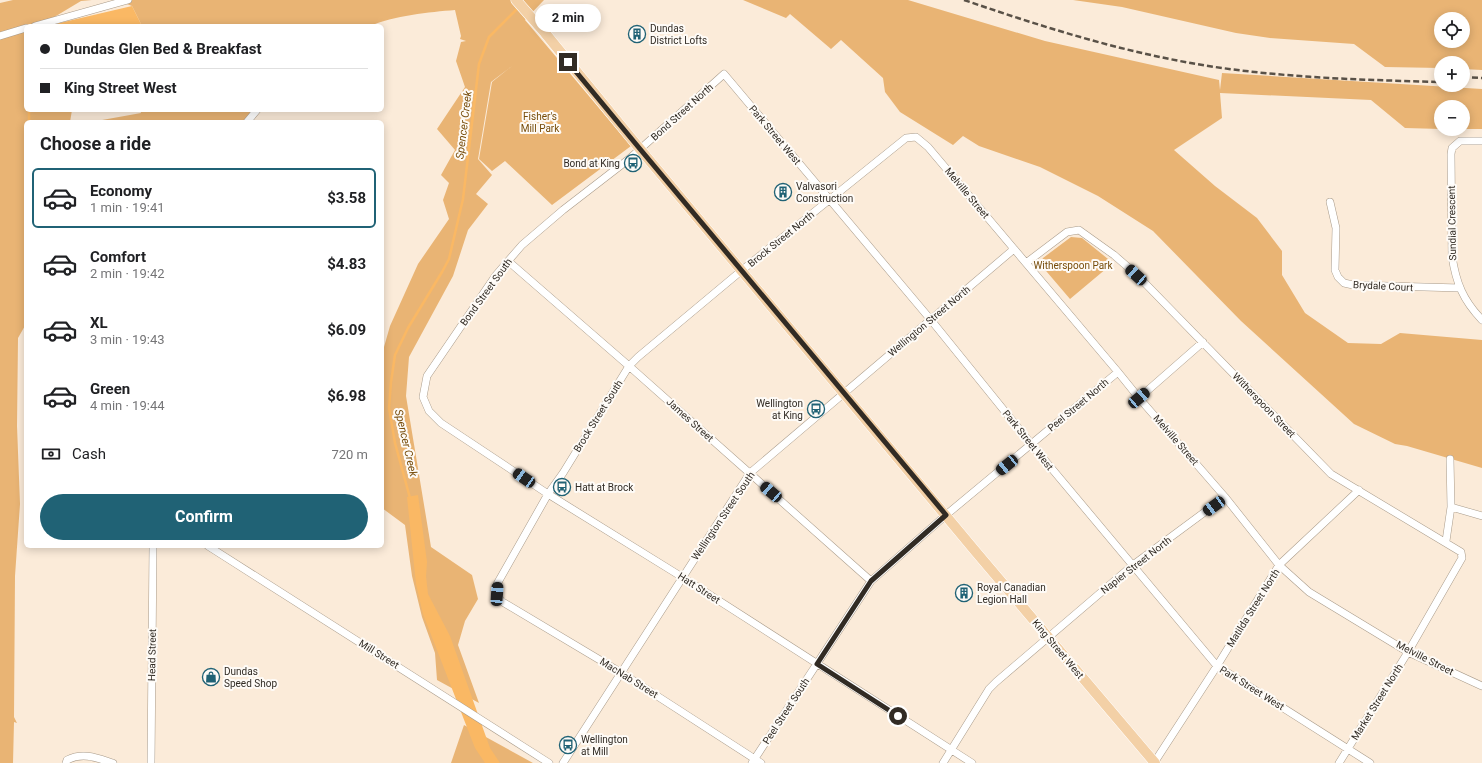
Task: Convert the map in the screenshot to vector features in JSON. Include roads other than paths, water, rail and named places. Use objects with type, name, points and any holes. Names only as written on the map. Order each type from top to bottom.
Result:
[{"type":"main road","name":"King Street West","points":[[517,1],[1155,763]]},
{"type":"street","points":[[42,24],[128,0]]},
{"type":"street","points":[[0,36],[24,29]]},
{"type":"street","name":"Bond Street North","points":[[640,149],[724,74]]},
{"type":"street","name":"Park Street West","points":[[724,74],[931,320],[1217,666],[1370,763]]},
{"type":"street","points":[[249,120],[255,112]]},
{"type":"street","name":"Brock Street North","points":[[742,271],[906,138],[916,137]]},
{"type":"street","name":"Melville Street","points":[[916,137],[928,146],[1139,398],[1226,497],[1279,565],[1309,592],[1408,652],[1482,686]]},
{"type":"street","name":"Sundial Crescent","points":[[1482,141],[1460,141],[1452,148],[1451,154],[1452,256],[1454,272],[1460,288],[1471,308],[1482,320]]},
{"type":"street","name":"Bond Street South","points":[[429,411],[423,397],[427,376],[496,275],[522,245],[547,223],[640,149]]},
{"type":"street","name":"Brydale Court","points":[[1330,202],[1336,228],[1335,270],[1338,277],[1344,283],[1353,285],[1460,288]]},
{"type":"street","name":"Witherspoon Street","points":[[1026,264],[1067,232],[1079,230],[1114,255],[1136,275],[1331,474],[1446,541],[1460,550],[1462,558]]},
{"type":"street","name":"Wellington Street North","points":[[844,393],[1014,249]]},
{"type":"street","name":"James Street","points":[[508,261],[630,366],[871,581]]},
{"type":"street","name":"Brock Street South","points":[[497,594],[498,584],[548,494],[563,473],[630,366],[638,357],[742,271]]},
{"type":"street","points":[[1139,398],[1203,342]]},
{"type":"street","name":"Peel Street North","points":[[946,515],[1118,372]]},
{"type":"street","name":"Wellington Street South","points":[[563,763],[620,672],[750,473],[844,393]]},
{"type":"street","name":"Hatt Street","points":[[429,411],[441,423],[548,494],[682,577],[972,763]]},
{"type":"street","points":[[1446,541],[1451,508],[1450,459]]},
{"type":"street","name":"Matilda Street North","points":[[1155,763],[1279,565],[1359,490]]},
{"type":"street","name":"Napier Street North","points":[[943,763],[989,689],[996,682],[1133,565],[1226,497]]},
{"type":"street","points":[[1451,508],[1482,516]]},
{"type":"street","name":"Peel Street South","points":[[756,762],[871,581],[946,515]]},
{"type":"street","name":"Head Street","points":[[150,763],[153,548]]},
{"type":"street","name":"Mill Street","points":[[211,548],[549,763]]},
{"type":"street","name":"Market Street North","points":[[1340,763],[1408,652],[1462,558]]},
{"type":"street","name":"MacNab Street","points":[[497,594],[501,601],[620,672],[756,762]]},
{"type":"street","points":[[66,761],[75,756],[89,756],[114,763]]},
{"type":"waterway","name":"Spencer Creek","points":[[410,498],[395,443],[389,408],[395,355],[408,328],[449,259],[463,199],[479,64],[489,37],[519,7]]},
{"type":"waterway","points":[[29,112],[29,120]]},
{"type":"railway","points":[[964,0],[1088,39],[1183,62],[1271,74],[1434,82]]},
{"type":"railway","points":[[1470,77],[1482,78]]},
{"type":"place","name":"Dundas District Lofts","points":[[637,34]]},
{"type":"place","name":"Bond at King","points":[[633,163]]},
{"type":"place","name":"Valvasori Construction","points":[[783,192]]},
{"type":"place","name":"Wellington at King","points":[[816,409]]},
{"type":"place","name":"Hatt at Brock","points":[[562,487]]},
{"type":"place","name":"Royal Canadian Legion Hall","points":[[964,593]]},
{"type":"place","name":"Dundas Speed Shop","points":[[211,677]]},
{"type":"place","name":"Wellington at Mill","points":[[568,745]]},
{"type":"park label","name":"Fisher's Mill Park","points":[[540,122]]},
{"type":"park label","name":"Witherspoon Park","points":[[1073,265]]}]
